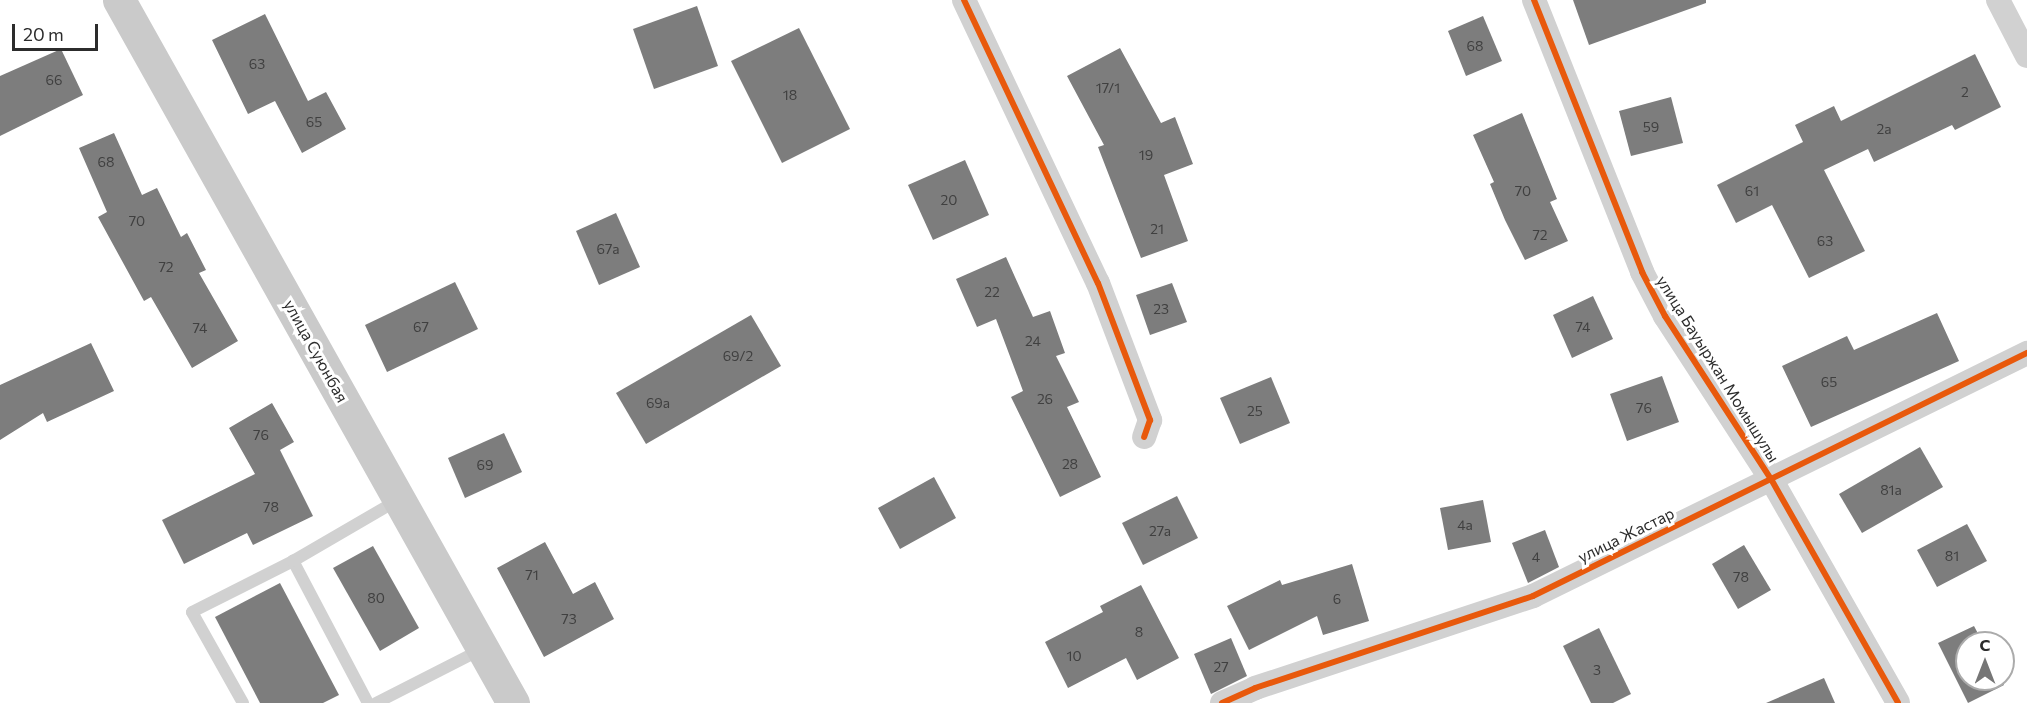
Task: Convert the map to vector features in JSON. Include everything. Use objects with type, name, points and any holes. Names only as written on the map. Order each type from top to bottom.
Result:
[{"type":"main road","name":"улица Суюнбая","points":[[119,0],[513,703]]},
{"type":"street","points":[[964,0],[1098,283],[1150,420],[1144,437]]},
{"type":"street","name":"улица Бауыржан Момышулы","points":[[1534,0],[1642,272],[1665,316],[1771,479],[1898,703]]},
{"type":"street","points":[[1998,0],[2027,56]]},
{"type":"street","name":"улица Жастар","points":[[1222,703],[1258,695],[1533,596],[2027,353]]},
{"type":"lane","points":[[243,703],[192,612],[293,561],[399,499]]},
{"type":"lane","points":[[293,561],[368,703]]},
{"type":"lane","points":[[376,703],[483,649]]},
{"type":"building","points":[[1573,0],[1706,0],[1706,3],[1589,45]]},
{"type":"building","points":[[697,6],[718,66],[654,89],[633,29]]},
{"type":"building","points":[[265,14],[308,101],[326,92],[346,129],[302,153],[275,101],[248,114],[212,40]]},
{"type":"building","points":[[1483,16],[1502,61],[1466,76],[1448,31]]},
{"type":"building","points":[[799,28],[850,129],[782,163],[731,61]]},
{"type":"building","points":[[1120,48],[1161,123],[1175,117],[1193,164],[1164,175],[1188,241],[1141,258],[1098,147],[1104,145],[1067,76]]},
{"type":"building","points":[[61,49],[83,95],[0,136],[0,76]]},
{"type":"building","points":[[1975,54],[2001,107],[1955,130],[1952,125],[1874,162],[1868,149],[1824,170],[1865,251],[1809,278],[1772,205],[1736,223],[1717,185],[1803,142],[1795,125],[1834,106],[1841,121]]},
{"type":"building","points":[[1671,97],[1683,143],[1631,156],[1619,111]]},
{"type":"building","points":[[1522,113],[1557,199],[1550,202],[1568,241],[1525,260],[1490,184],[1494,182],[1473,135]]},
{"type":"building","points":[[114,133],[142,195],[157,188],[181,237],[187,233],[206,270],[199,273],[238,341],[192,368],[151,297],[144,301],[98,217],[107,212],[79,148]]},
{"type":"building","points":[[965,160],[989,215],[933,240],[908,185]]},
{"type":"building","points":[[616,213],[640,267],[599,285],[576,231]]},
{"type":"building","points":[[1006,257],[1033,317],[1050,311],[1065,353],[1056,356],[1079,402],[1067,407],[1101,477],[1060,497],[1011,397],[1023,391],[996,319],[977,327],[956,279]]},
{"type":"building","points":[[455,282],[478,329],[387,372],[365,325]]},
{"type":"building","points":[[1172,283],[1187,322],[1150,335],[1136,295]]},
{"type":"building","points":[[1593,296],[1613,339],[1572,358],[1553,315]]},
{"type":"building","points":[[1937,313],[1959,361],[1811,427],[1782,366],[1847,336],[1854,350]]},
{"type":"building","points":[[751,315],[781,366],[646,444],[616,393]]},
{"type":"building","points":[[91,343],[114,391],[47,422],[43,413],[0,440],[0,385]]},
{"type":"building","points":[[1662,376],[1679,422],[1627,441],[1610,394]]},
{"type":"building","points":[[1271,377],[1290,423],[1240,444],[1220,398]]},
{"type":"building","points":[[272,403],[294,442],[280,450],[313,516],[253,545],[247,533],[184,564],[162,520],[255,474],[229,428]]},
{"type":"building","points":[[504,433],[522,472],[465,498],[448,458]]},
{"type":"building","points":[[1920,447],[1943,487],[1862,533],[1839,494]]},
{"type":"building","points":[[934,477],[956,518],[900,549],[878,508]]},
{"type":"building","points":[[1177,496],[1198,538],[1143,565],[1122,523]]},
{"type":"building","points":[[1483,500],[1491,542],[1448,550],[1440,508]]},
{"type":"building","points":[[1967,524],[1987,561],[1937,587],[1917,550]]},
{"type":"building","points":[[1545,530],[1559,567],[1528,583],[1512,543]]},
{"type":"building","points":[[545,542],[573,594],[595,582],[614,619],[544,657],[497,568]]},
{"type":"building","points":[[1744,545],[1771,590],[1738,609],[1712,564]]},
{"type":"building","points":[[373,546],[419,628],[380,651],[333,568]]},
{"type":"building","points":[[1352,564],[1369,621],[1323,635],[1317,616],[1249,650],[1227,606],[1280,580],[1282,585]]},
{"type":"building","points":[[280,583],[339,695],[323,703],[260,703],[215,617]]},
{"type":"building","points":[[1141,585],[1179,658],[1137,680],[1126,658],[1068,688],[1045,642],[1103,612],[1100,606]]},
{"type":"building","points":[[1974,626],[1977,631],[1963,631]]},
{"type":"building","points":[[1599,628],[1631,694],[1613,703],[1591,703],[1563,646]]},
{"type":"building","points":[[1955,635],[1955,677],[1938,643]]},
{"type":"building","points":[[1231,638],[1247,676],[1211,694],[1194,654]]},
{"type":"building","points":[[1824,678],[1835,703],[1766,703]]},
{"type":"building","points":[[1962,691],[1992,691],[1968,703]]},
{"type":"cycle path","points":[[964,0],[1098,283],[1150,420],[1144,437]]},
{"type":"cycle path","points":[[1534,0],[1642,272],[1665,316],[1771,479],[1898,703]]},
{"type":"cycle path","points":[[1222,703],[1255,688],[1533,596],[2027,353]]}]
